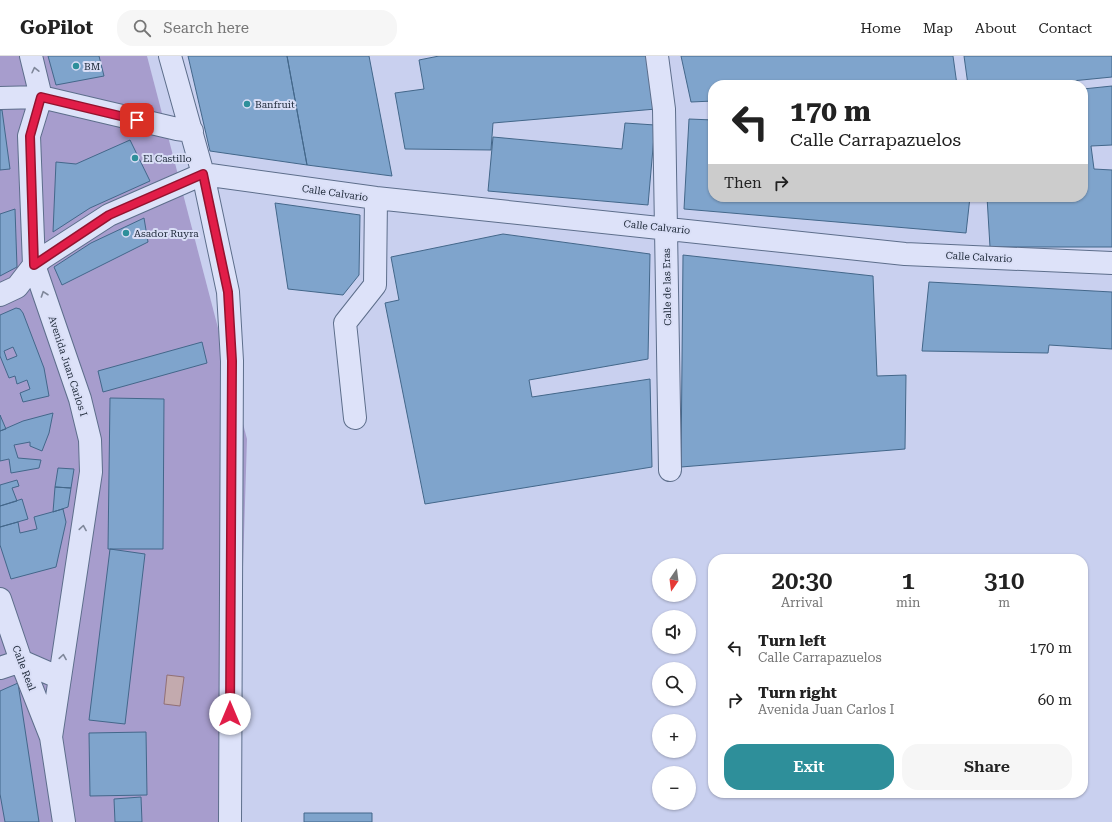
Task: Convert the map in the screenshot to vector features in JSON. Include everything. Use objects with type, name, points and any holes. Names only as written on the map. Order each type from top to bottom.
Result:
[{"type":"street","name":"Avenida Juan Carlos I","points":[[31,56],[41,97],[30,136],[34,265],[80,399],[90,440],[91,472],[51,737],[64,822]]},
{"type":"street","points":[[170,56],[203,174],[228,292],[232,361],[230,822]]},
{"type":"street","name":"Calle de las Eras","points":[[657,56],[664,109],[670,470]]},
{"type":"street","points":[[0,98],[41,97],[177,129],[192,131]]},
{"type":"street","points":[[0,295],[17,286],[34,265],[109,215],[203,174]]},
{"type":"street","name":"Calle Calvario","points":[[203,174],[376,198],[905,254],[1112,263]]},
{"type":"street","points":[[355,418],[345,323],[375,285],[376,198]]},
{"type":"street","name":"Calle Real","points":[[0,599],[21,661],[51,737]]},
{"type":"street","points":[[0,668],[21,661],[60,678]]},
{"type":"shaded area","points":[[0,56],[147,56],[247,439],[235,822],[0,822]]},
{"type":"shaded area","points":[[167,675],[184,677],[180,706],[164,704]]},
{"type":"building","name":"BM","points":[[48,56],[99,56],[104,76],[56,85]]},
{"type":"building","name":"Banfruit","points":[[188,56],[287,56],[307,165],[210,151]]},
{"type":"building","points":[[287,56],[369,56],[392,176],[307,165]]},
{"type":"building","points":[[439,56],[647,56],[656,109],[493,123],[491,150],[405,149],[395,93],[424,89],[419,60]]},
{"type":"building","points":[[681,56],[953,56],[956,80],[708,80],[708,101],[691,102]]},
{"type":"building","points":[[964,56],[1112,56],[1112,77],[1082,80],[967,80]]},
{"type":"building","points":[[1112,86],[1112,145],[1091,146],[1094,169],[1112,170],[1112,247],[990,247],[987,202],[1088,202],[1088,88]]},
{"type":"building","points":[[0,110],[2,110],[10,169],[0,170]]},
{"type":"building","points":[[689,119],[708,120],[708,202],[969,202],[966,233],[684,209]]},
{"type":"building","points":[[625,123],[655,125],[648,205],[488,191],[493,137],[622,149]]},
{"type":"building","points":[[130,140],[150,181],[90,208],[53,232],[56,162],[76,164]]},
{"type":"building","points":[[275,203],[360,215],[359,275],[343,295],[288,289]]},
{"type":"building","points":[[15,209],[17,267],[0,276],[0,214]]},
{"type":"building","points":[[144,218],[148,242],[62,285],[54,267],[91,243]]},
{"type":"building","points":[[503,234],[650,254],[648,359],[529,380],[532,397],[650,379],[652,467],[425,504],[385,303],[399,300],[391,257]]},
{"type":"building","points":[[683,255],[873,276],[877,376],[906,375],[905,449],[681,467]]},
{"type":"building","points":[[929,282],[1112,292],[1112,349],[1049,345],[1048,353],[922,351]]},
{"type":"building","points":[[16,308],[20,309],[23,313],[44,368],[49,396],[23,402],[20,393],[30,389],[27,380],[17,384],[15,376],[9,378],[0,356],[0,315]],"holes":[[[13,347],[17,356],[7,360],[4,351]]]},
{"type":"building","points":[[202,342],[207,363],[103,392],[98,371]]},
{"type":"building","points":[[110,398],[164,399],[163,549],[108,549]]},
{"type":"building","points":[[53,413],[49,433],[42,451],[30,446],[30,442],[14,445],[18,458],[41,460],[39,468],[11,473],[9,459],[0,461],[0,431],[23,421]]},
{"type":"building","points":[[0,415],[6,429],[0,431]]},
{"type":"building","points":[[58,468],[74,469],[71,488],[55,487]]},
{"type":"building","points":[[17,480],[19,486],[12,488],[17,501],[0,506],[0,485]]},
{"type":"building","points":[[55,487],[71,488],[68,507],[53,512]]},
{"type":"building","points":[[22,499],[28,519],[0,527],[0,506]]},
{"type":"building","points":[[63,509],[66,522],[56,567],[11,579],[0,545],[0,527],[18,522],[20,533],[37,529],[34,517]]},
{"type":"building","points":[[110,549],[145,554],[125,724],[89,720]]},
{"type":"building","points":[[18,683],[39,822],[5,822],[0,794],[0,691]]},
{"type":"building","points":[[146,732],[147,795],[90,796],[89,733]]},
{"type":"building","points":[[141,797],[142,822],[115,822],[114,799]]},
{"type":"building","points":[[304,813],[372,813],[372,822],[304,822]]},
{"type":"place","name":"BM","points":[[76,66]]},
{"type":"place","name":"Banfruit","points":[[247,104]]},
{"type":"place","name":"El Castillo","points":[[135,158]]},
{"type":"place","name":"Asador Ruyra","points":[[126,233]]},
{"type":"route","points":[[137,120],[41,97],[30,136],[34,265],[109,215],[203,174],[228,292],[232,361],[230,714]]}]
